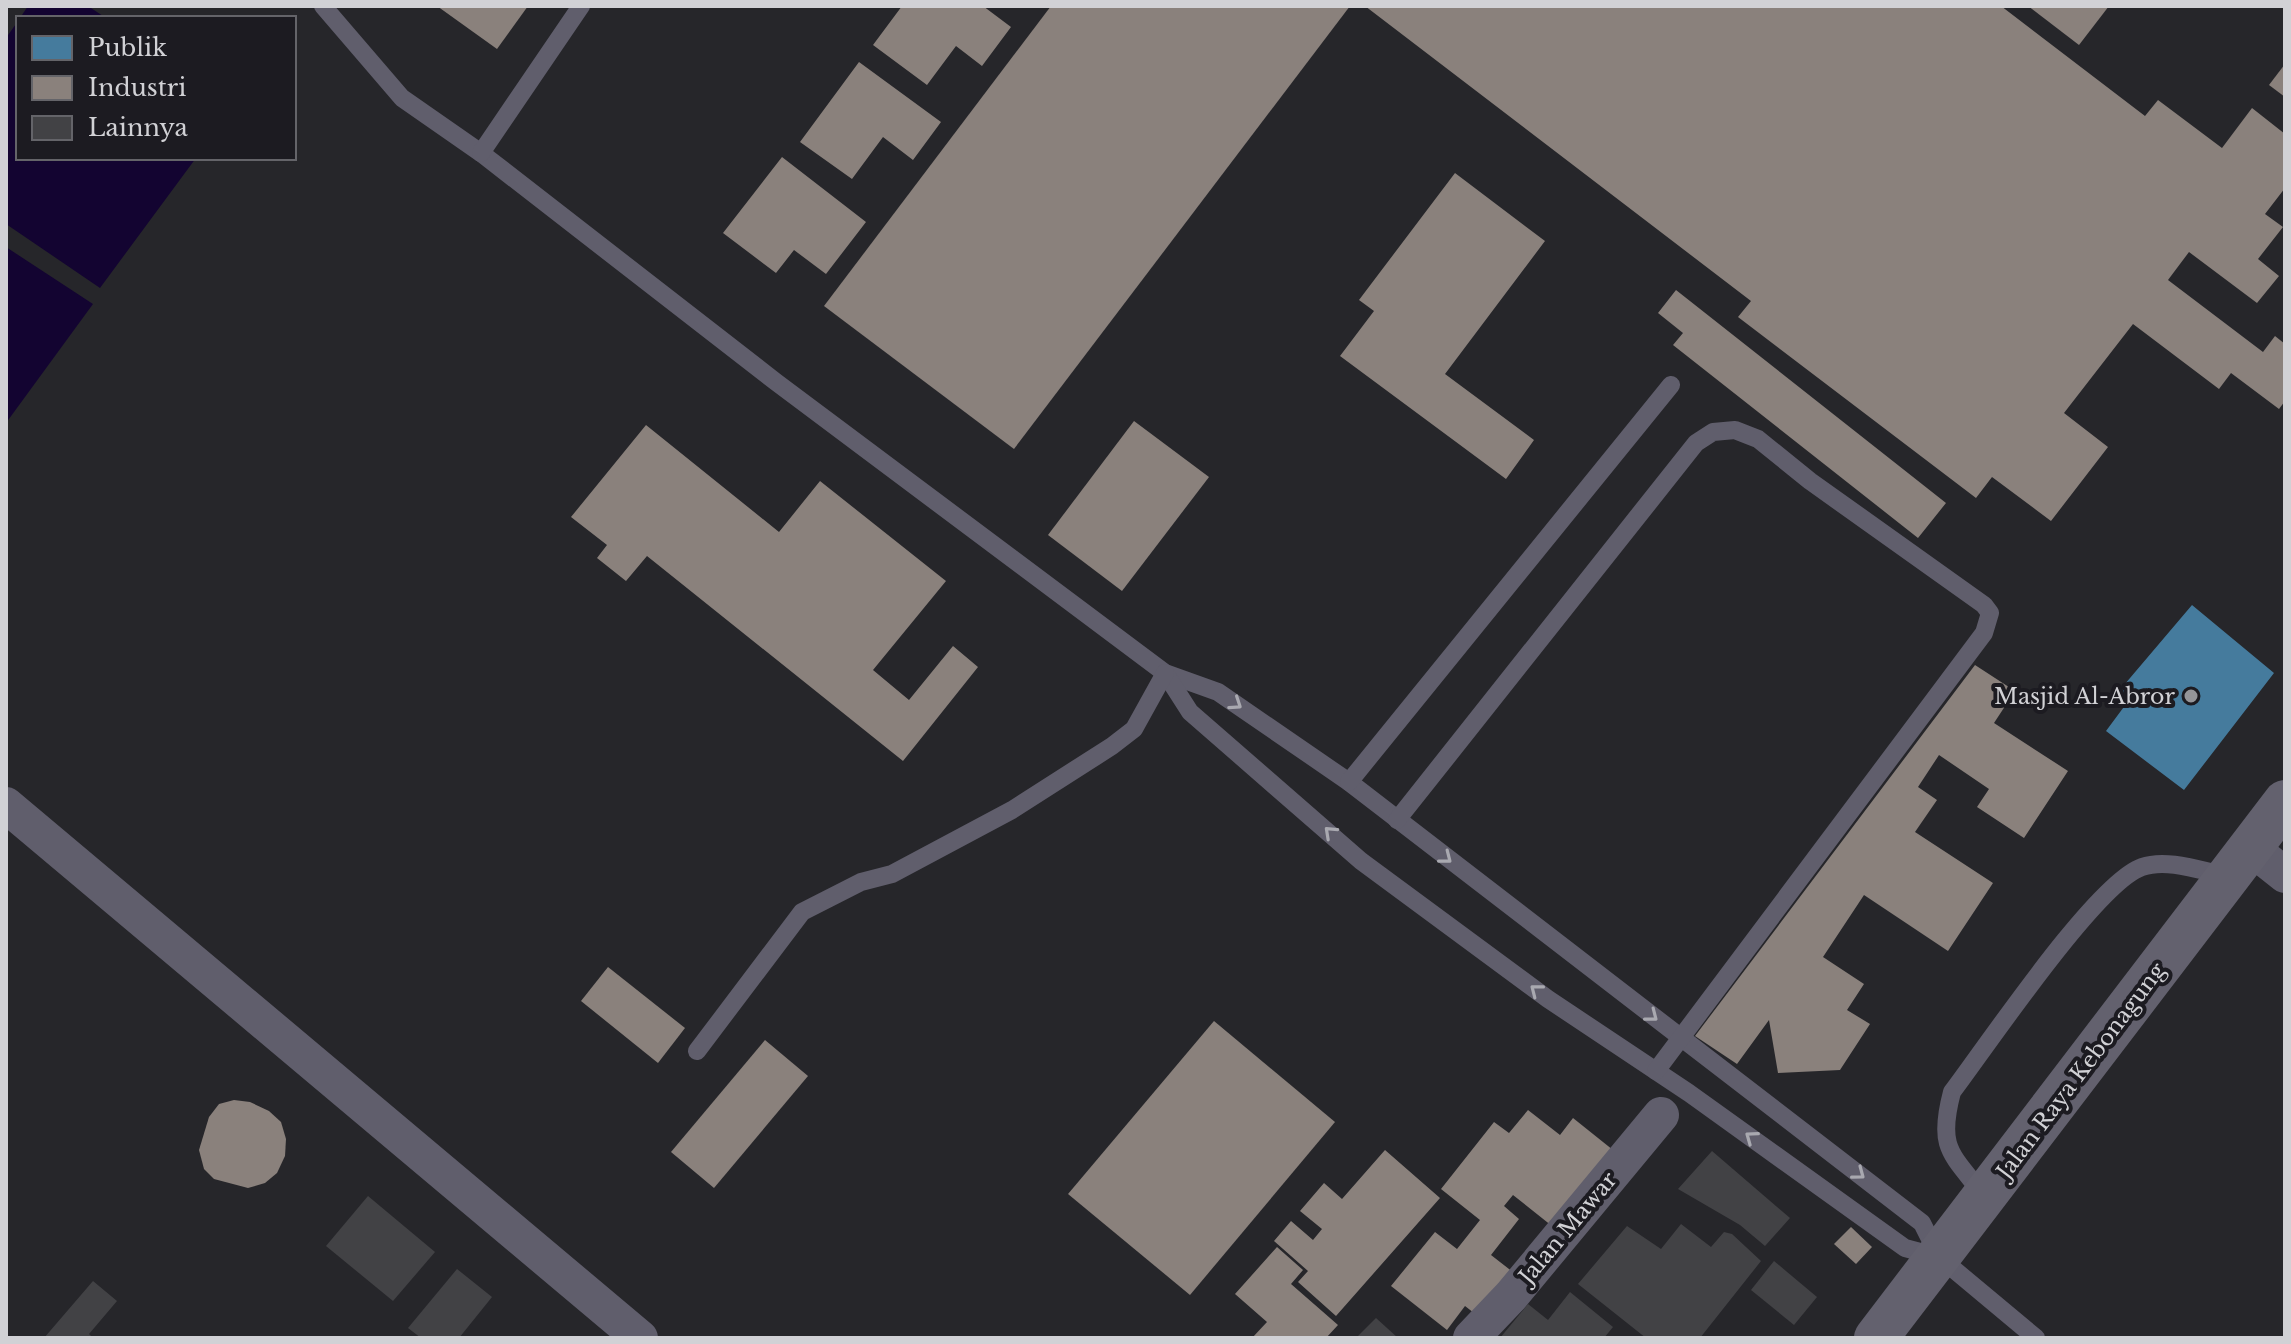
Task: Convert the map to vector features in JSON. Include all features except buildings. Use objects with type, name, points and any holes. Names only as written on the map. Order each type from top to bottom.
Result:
[{"type":"highway","name":"Jalan Raya Kebonagung","points":[[1876,1338],[2285,802]]},
{"type":"street","points":[[6,805],[640,1338]]},
{"type":"street","points":[[2240,862],[2285,875]]},
{"type":"street","name":"Jalan Mawar","points":[[1471,1338],[1511,1296],[1661,1115]]},
{"type":"lane","points":[[323,6],[402,98],[481,153],[776,382],[1165,673],[1218,692],[1349,782],[1922,1223],[1939,1257],[2036,1338]]},
{"type":"lane","points":[[481,153],[581,6]]},
{"type":"lane","points":[[1349,782],[1671,385]]},
{"type":"lane","points":[[1397,820],[1696,443],[1713,432],[1735,430],[1758,439],[1810,481],[1984,605],[1990,613],[1984,633],[1656,1071]]},
{"type":"lane","points":[[697,1051],[802,912],[861,882],[892,874],[919,860],[1012,810],[1112,746],[1134,729],[1165,673]]},
{"type":"lane","points":[[1165,673],[1190,712],[1361,861],[1548,999],[1656,1071],[1905,1248],[1939,1257]]},
{"type":"lane","points":[[1985,1197],[1947,1147],[1944,1125],[1952,1092],[2096,902],[2142,867],[2240,862]]},
{"type":"shaded area","points":[[28,6],[88,6],[103,16],[21,16]]},
{"type":"shaded area","points":[[16,24],[16,160],[195,160],[100,288],[6,224],[6,38]]},
{"type":"shaded area","points":[[6,247],[93,304],[6,423]]},
{"type":"place","name":"Masjid Al-Abror","points":[[2191,696]]}]
